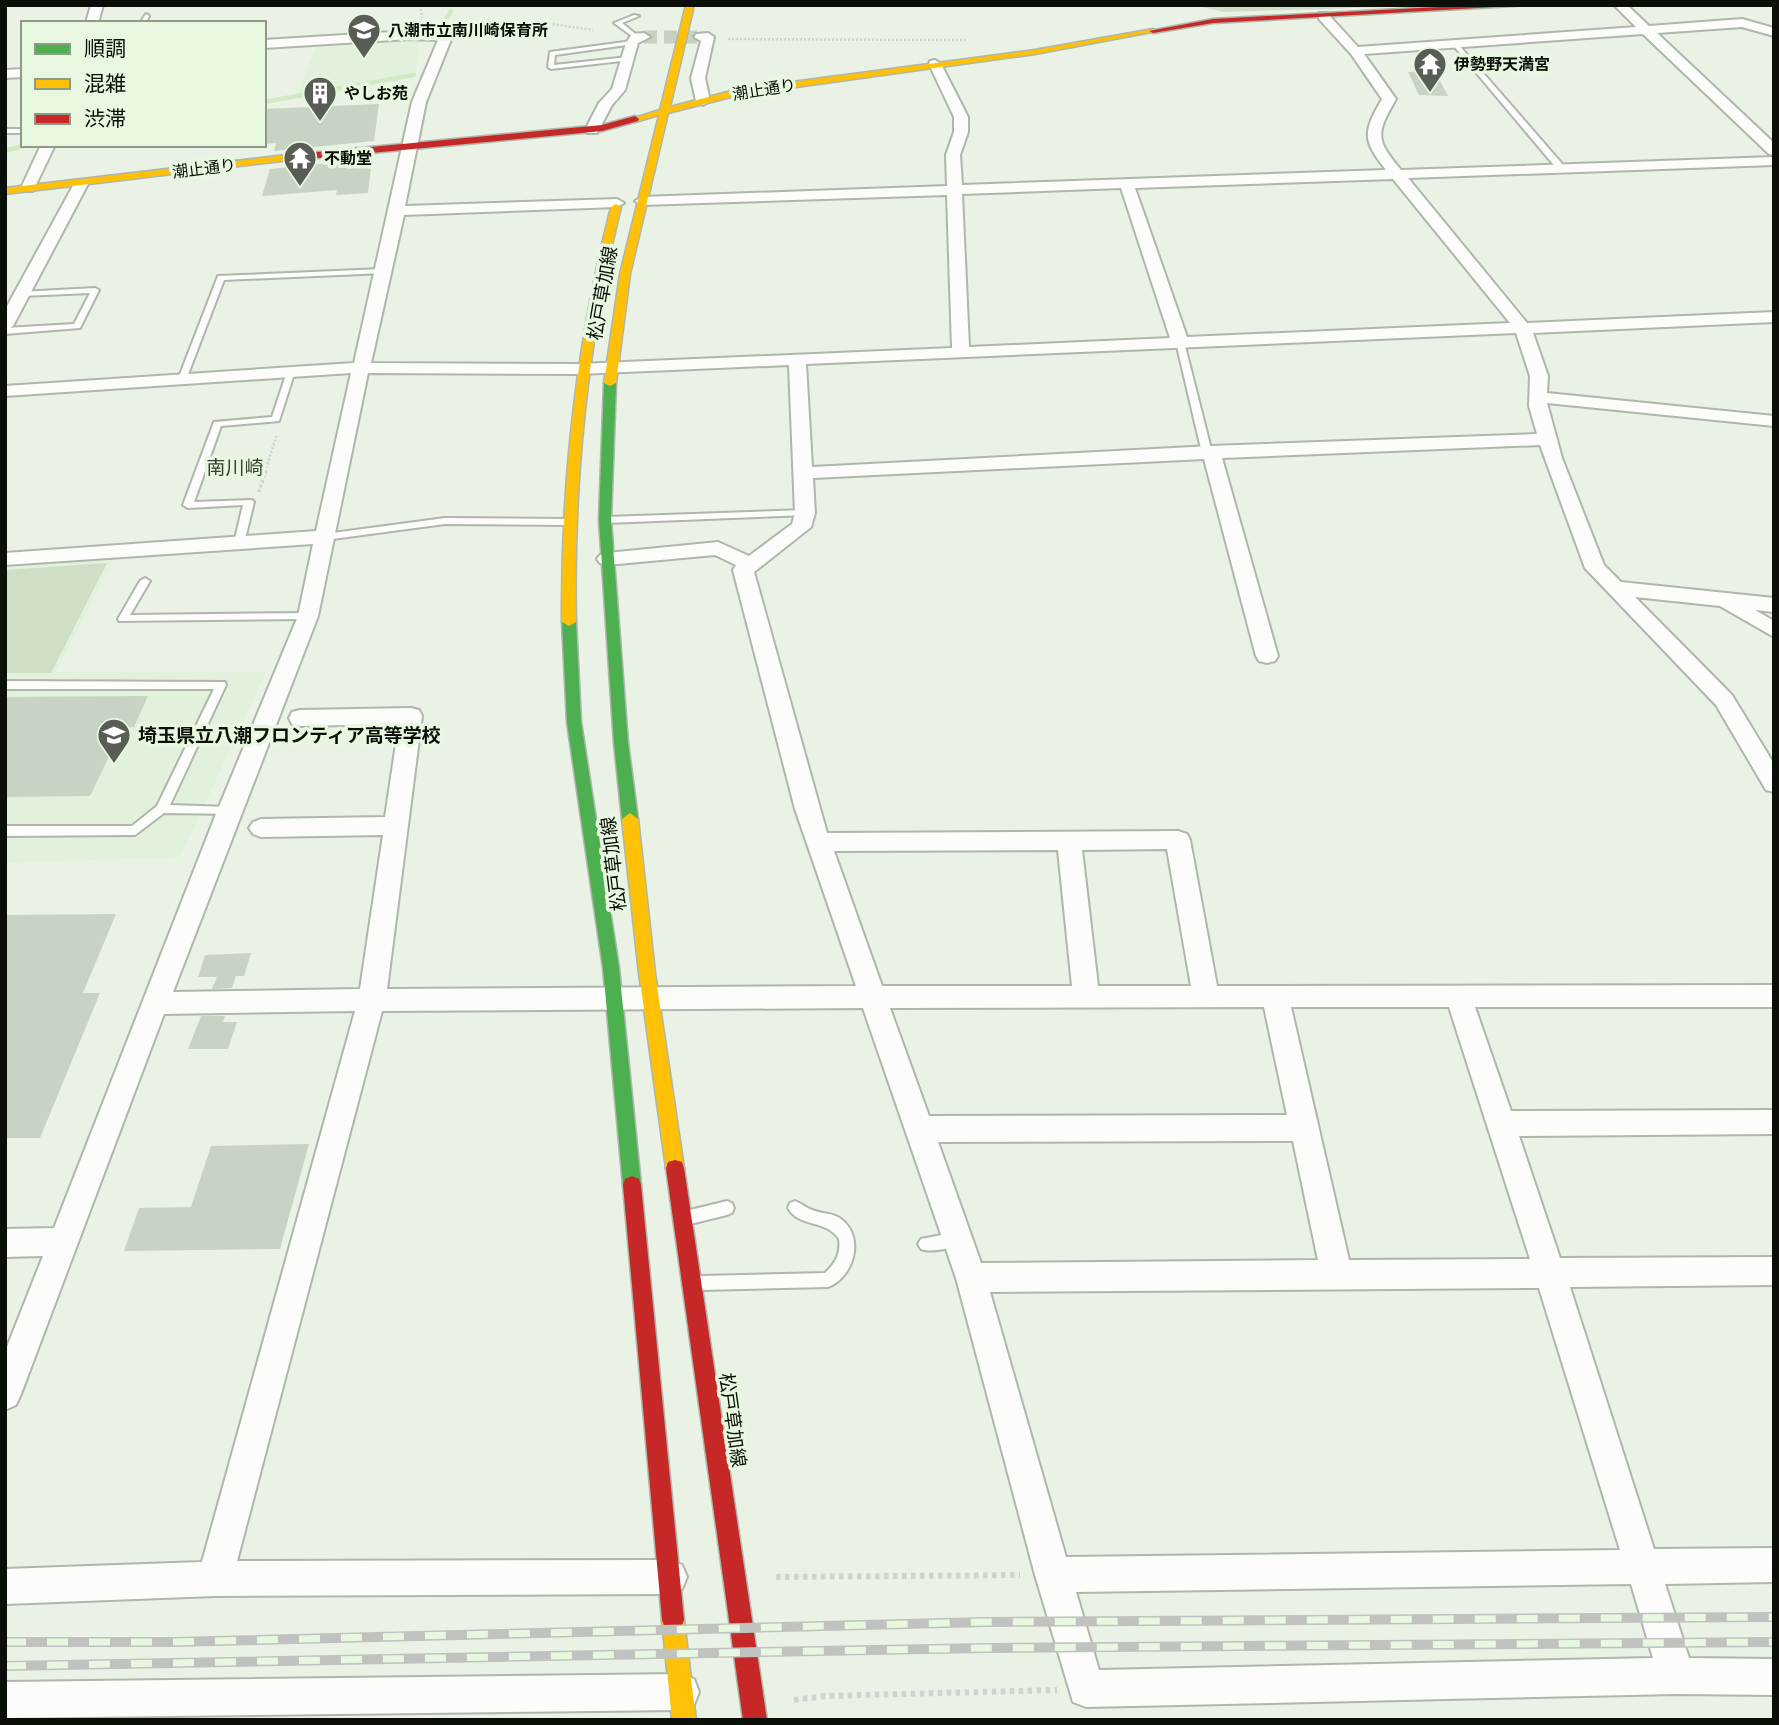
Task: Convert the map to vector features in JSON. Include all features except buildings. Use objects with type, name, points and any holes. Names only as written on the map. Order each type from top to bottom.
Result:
[{"type":"main road","name":"松戸草加線","points":[[690,5],[625,274],[611,367],[605,520],[621,743],[652,998],[755,1720]]},
{"type":"main road","name":"潮止通り","points":[[5,191],[229,165],[635,127],[662,114],[739,92],[1035,52],[1213,21],[1526,5]]},
{"type":"main road","points":[[635,127],[644,95]]},
{"type":"main road","name":"松戸草加線","points":[[618,197],[595,278],[579,369],[571,436],[566,522],[574,720],[615,997],[682,1706]]},
{"type":"street","points":[[1620,5],[1774,151]]},
{"type":"street","points":[[1323,16],[1355,51],[1389,100],[1373,129],[1372,136],[1377,149],[1523,328],[1539,376],[1538,397],[1548,439],[1595,568],[1724,700],[1774,784]]},
{"type":"street","points":[[1355,51],[1742,23],[1774,32]]},
{"type":"street","points":[[5,1394],[14,1348],[63,1242],[308,616],[419,102],[449,33],[266,44]]},
{"type":"street","points":[[703,101],[698,78],[704,37]]},
{"type":"street","points":[[592,130],[606,103],[618,90],[638,39]]},
{"type":"street","points":[[936,64],[961,117],[962,126],[954,146],[953,191],[961,351]]},
{"type":"street","points":[[28,188],[47,147]]},
{"type":"street","points":[[642,201],[1774,160]]},
{"type":"street","points":[[5,328],[81,184]]},
{"type":"street","points":[[1127,185],[1180,342]]},
{"type":"street","points":[[397,211],[618,197]]},
{"type":"street","points":[[5,391],[361,367],[579,369],[1774,317]]},
{"type":"street","points":[[797,358],[805,513],[801,527],[743,570],[807,809],[971,1278],[1086,1689],[1676,1676],[1774,1677]]},
{"type":"street","points":[[1538,397],[1774,421]]},
{"type":"street","points":[[802,473],[1209,452],[1548,439]]},
{"type":"street","points":[[1209,452],[1267,656]]},
{"type":"street","points":[[5,559],[325,537]]},
{"type":"street","points":[[607,559],[718,548],[750,565]]},
{"type":"street","points":[[1613,588],[1774,606]]},
{"type":"street","points":[[1722,600],[1774,630]]},
{"type":"street","points":[[215,1579],[372,999],[411,716],[300,718]]},
{"type":"street","points":[[261,828],[394,826]]},
{"type":"street","points":[[819,842],[1178,840],[1206,996]]},
{"type":"street","points":[[1069,841],[1086,998]]},
{"type":"street","points":[[1458,995],[1550,1273],[1676,1676]]},
{"type":"street","points":[[156,1003],[615,997],[1774,996]]},
{"type":"street","points":[[1275,997],[1337,1276]]},
{"type":"street","points":[[1499,1124],[1774,1122]]},
{"type":"street","points":[[918,1129],[1303,1128]]},
{"type":"street","points":[[5,1243],[63,1242]]},
{"type":"street","points":[[971,1278],[1774,1271]]},
{"type":"street","points":[[1052,1575],[1774,1565]]},
{"type":"street","points":[[5,1587],[215,1579],[670,1577]]},
{"type":"street","points":[[5,1700],[682,1706]]},
{"type":"lane","points":[[636,16],[617,23],[638,39]]},
{"type":"lane","points":[[628,59],[551,67],[550,63],[552,53],[638,39]]},
{"type":"lane","points":[[1455,44],[1561,168]]},
{"type":"lane","points":[[183,377],[221,278],[382,271]]},
{"type":"lane","points":[[5,328],[77,326],[95,290],[23,294]]},
{"type":"lane","points":[[1180,342],[1209,452]]},
{"type":"lane","points":[[239,543],[249,502],[188,505],[217,424],[276,419],[291,371]]},
{"type":"lane","points":[[605,520],[805,513]]},
{"type":"lane","points":[[325,537],[446,521],[566,522]]},
{"type":"lane","points":[[145,581],[123,619],[308,616]]},
{"type":"lane","points":[[5,685],[221,684],[162,809],[135,830],[5,831]]},
{"type":"lane","points":[[162,809],[230,811]]},
{"type":"lane","points":[[683,1218],[727,1208]]},
{"type":"lane","points":[[692,1283],[828,1280],[839,1272],[846,1261],[844,1232],[834,1221],[816,1218],[795,1208]]},
{"type":"lane","points":[[926,1244],[957,1239]]},
{"type":"path","points":[[420,5],[424,26],[449,33],[552,24]]},
{"type":"path","points":[[704,37],[815,38]]},
{"type":"path","points":[[249,502],[258,497],[280,424],[276,419]]},
{"type":"path","points":[[771,1577],[1052,1575]]},
{"type":"path","points":[[794,1700],[826,1696],[1086,1689]]},
{"type":"shaded area","points":[[1195,5],[1448,5],[1223,12]]},
{"type":"shaded area","name":"八潮市立南川崎保育所","points":[[419,40],[416,73],[298,92],[316,47]]},
{"type":"shaded area","name":"埼玉県立八潮フロンティア高等学校","points":[[114,559],[55,672],[266,672],[180,857],[5,863],[5,567]]},
{"type":"shaded area","points":[[107,563],[51,673],[5,673],[5,570]]},
{"type":"waterway","points":[[443,24],[451,11]]},
{"type":"waterway","points":[[266,102],[414,75]]},
{"type":"waterway","points":[[5,151],[21,146]]},
{"type":"tunnel","points":[[644,37],[700,37]]},
{"type":"railway","points":[[5,1642],[173,1642],[985,1622],[1774,1617]]},
{"type":"railway","points":[[5,1666],[985,1648],[1774,1642]]},
{"type":"traffic: fast","points":[[610,383],[605,520],[621,743],[630,819]]},
{"type":"traffic: fast","points":[[569,622],[574,722],[611,968],[632,1185]]},
{"type":"traffic: slow","points":[[610,383],[625,274],[690,5]]},
{"type":"traffic: slow","points":[[635,119],[739,92],[1035,52],[1153,31]]},
{"type":"traffic: slow","points":[[5,191],[287,158]]},
{"type":"traffic: slow","points":[[569,622],[569,517],[577,413],[592,310],[616,207]]},
{"type":"traffic: slow","points":[[630,819],[647,973],[675,1168]]},
{"type":"traffic: slow","points":[[673,1620],[684,1720]]},
{"type":"traffic: jam","points":[[1153,31],[1213,21],[1526,5]]},
{"type":"traffic: jam","points":[[287,158],[602,128],[635,119]]},
{"type":"traffic: jam","points":[[675,1168],[755,1720]]},
{"type":"traffic: jam","points":[[632,1185],[673,1620]]},
{"type":"place","name":"八潮市立南川崎保育所","points":[[364,60]]},
{"type":"place","name":"伊勢野天満宮","points":[[1430,94]]},
{"type":"place","name":"やしお苑","points":[[320,123]]},
{"type":"place","name":"不動堂","points":[[300,188]]},
{"type":"place","name":"埼玉県立八潮フロンティア高等学校","points":[[114,765]]},
{"type":"district","name":"南川崎","points":[[235,467]]}]
